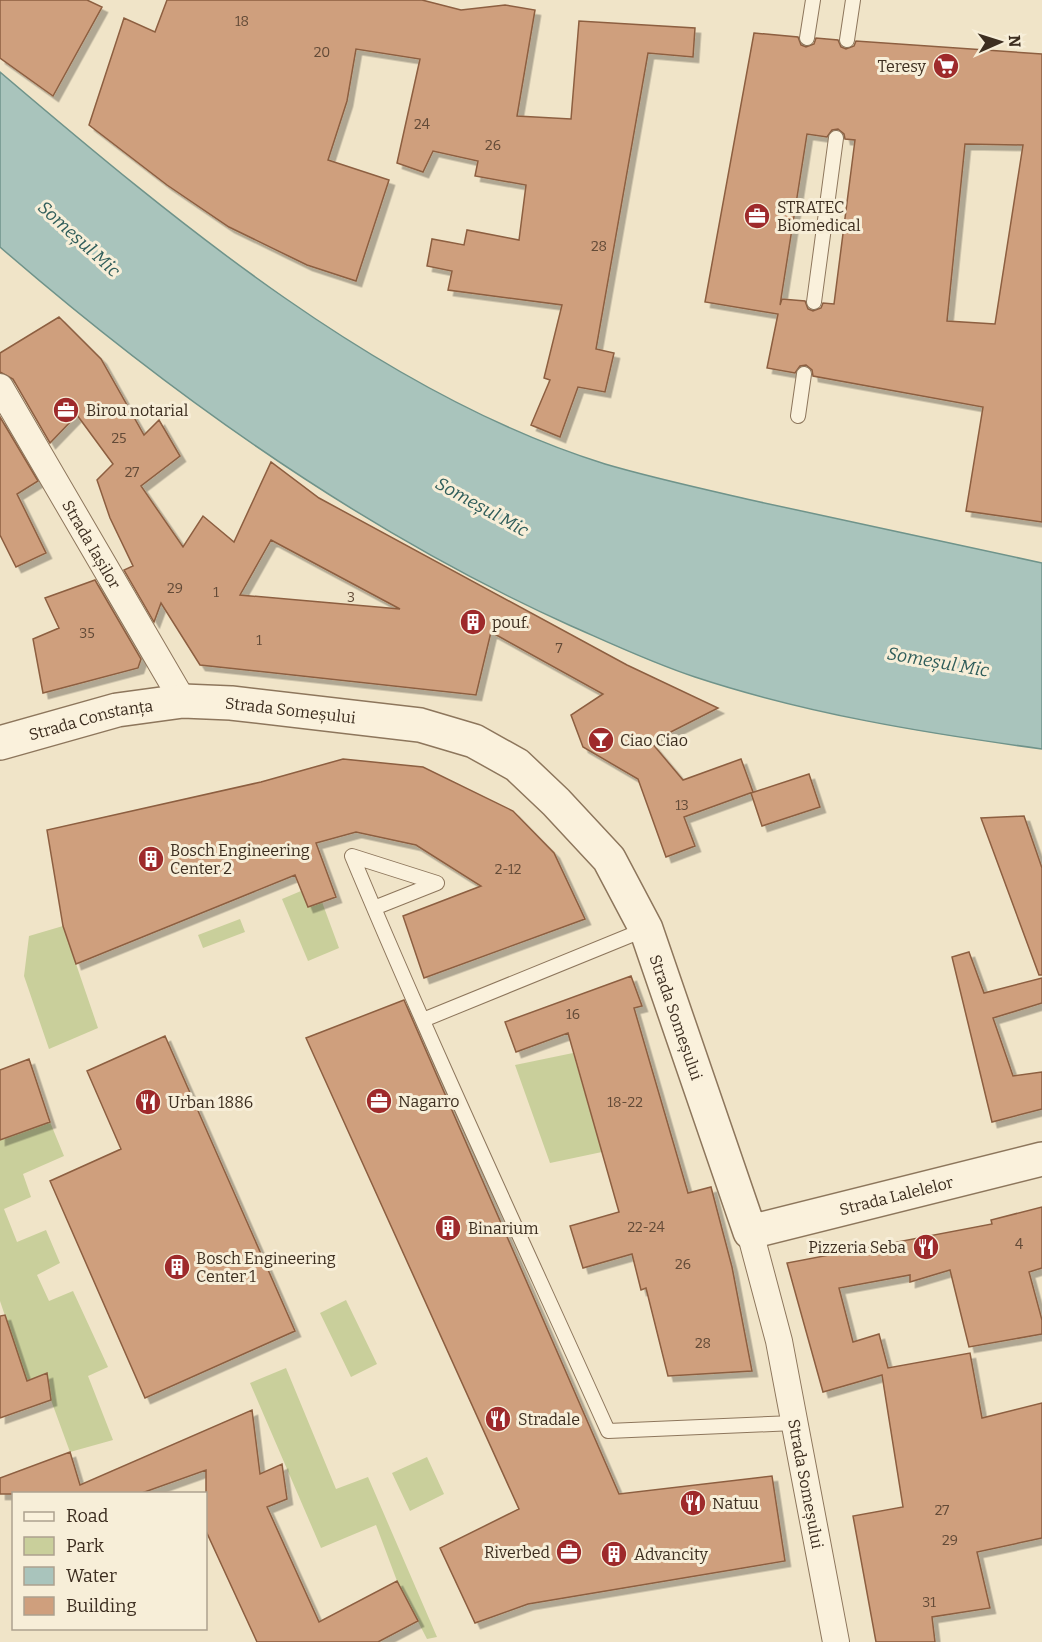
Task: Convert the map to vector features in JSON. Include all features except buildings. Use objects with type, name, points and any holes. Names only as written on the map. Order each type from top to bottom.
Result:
[{"type":"street","name":"Strada Iașilor","points":[[0,387],[183,701]]},
{"type":"street","name":"Strada Constanța","points":[[0,743],[117,710],[183,701]]},
{"type":"street","name":"Strada Someșului","points":[[183,701],[231,703],[420,725],[474,741],[517,765],[556,802],[609,859],[646,929],[750,1232],[779,1341],[836,1642]]},
{"type":"street","name":"Strada Lalelelor","points":[[750,1232],[1042,1159]]},
{"type":"lane","points":[[807,38],[813,0]]},
{"type":"lane","points":[[847,40],[853,0]]},
{"type":"lane","points":[[814,302],[836,138]]},
{"type":"lane","points":[[798,416],[804,374]]},
{"type":"lane","points":[[374,908],[437,883],[352,856],[374,908],[423,1020],[608,1431],[794,1423]]},
{"type":"lane","points":[[423,1020],[646,929]]},
{"type":"green space","points":[[301,891],[308,907],[322,902],[339,948],[308,961],[282,899]]},
{"type":"green space","points":[[240,919],[245,932],[203,948],[198,935]]},
{"type":"green space","points":[[63,926],[98,1028],[49,1049],[24,976],[29,936]]},
{"type":"green space","points":[[573,1053],[602,1152],[550,1163],[515,1065]]},
{"type":"green space","points":[[50,1122],[64,1156],[23,1174],[31,1197],[4,1209],[17,1242],[46,1230],[60,1263],[37,1275],[49,1301],[73,1291],[108,1367],[88,1376],[113,1440],[70,1452],[51,1400],[47,1373],[27,1381],[0,1301],[0,1140]]},
{"type":"green space","points":[[346,1300],[377,1364],[351,1377],[320,1313]]},
{"type":"green space","points":[[286,1368],[336,1489],[368,1477],[437,1637],[427,1639],[397,1581],[376,1525],[321,1548],[250,1383]]},
{"type":"green space","points":[[427,1457],[444,1494],[410,1511],[392,1473]]},
{"type":"water","name":"Someșul Mic","points":[[0,72],[137,186],[285,298],[362,349],[441,395],[522,433],[605,464],[795,510],[1042,563],[1042,749],[910,729],[823,712],[737,690],[679,671],[569,625],[492,588],[417,547],[271,457],[132,356],[0,247]]},
{"type":"place","name":"Teresy","points":[[946,66]]},
{"type":"place","name":"STRATEC Biomedical","points":[[757,216]]},
{"type":"place","name":"Birou notarial","points":[[66,410]]},
{"type":"place","name":"pouf.","points":[[473,622]]},
{"type":"place","name":"Ciao Ciao","points":[[601,740]]},
{"type":"place","name":"Bosch Engineering Center 2","points":[[151,859]]},
{"type":"place","name":"Nagarro","points":[[379,1101]]},
{"type":"place","name":"Urban 1886","points":[[148,1102]]},
{"type":"place","name":"Binarium","points":[[448,1228]]},
{"type":"place","name":"Pizzeria Seba","points":[[926,1247]]},
{"type":"place","name":"Bosch Engineering Center 1","points":[[177,1267]]},
{"type":"place","name":"Stradale","points":[[498,1419]]},
{"type":"place","name":"Natuu","points":[[693,1503]]},
{"type":"place","name":"Riverbed","points":[[569,1552]]},
{"type":"place","name":"Advancity","points":[[614,1554]]}]
